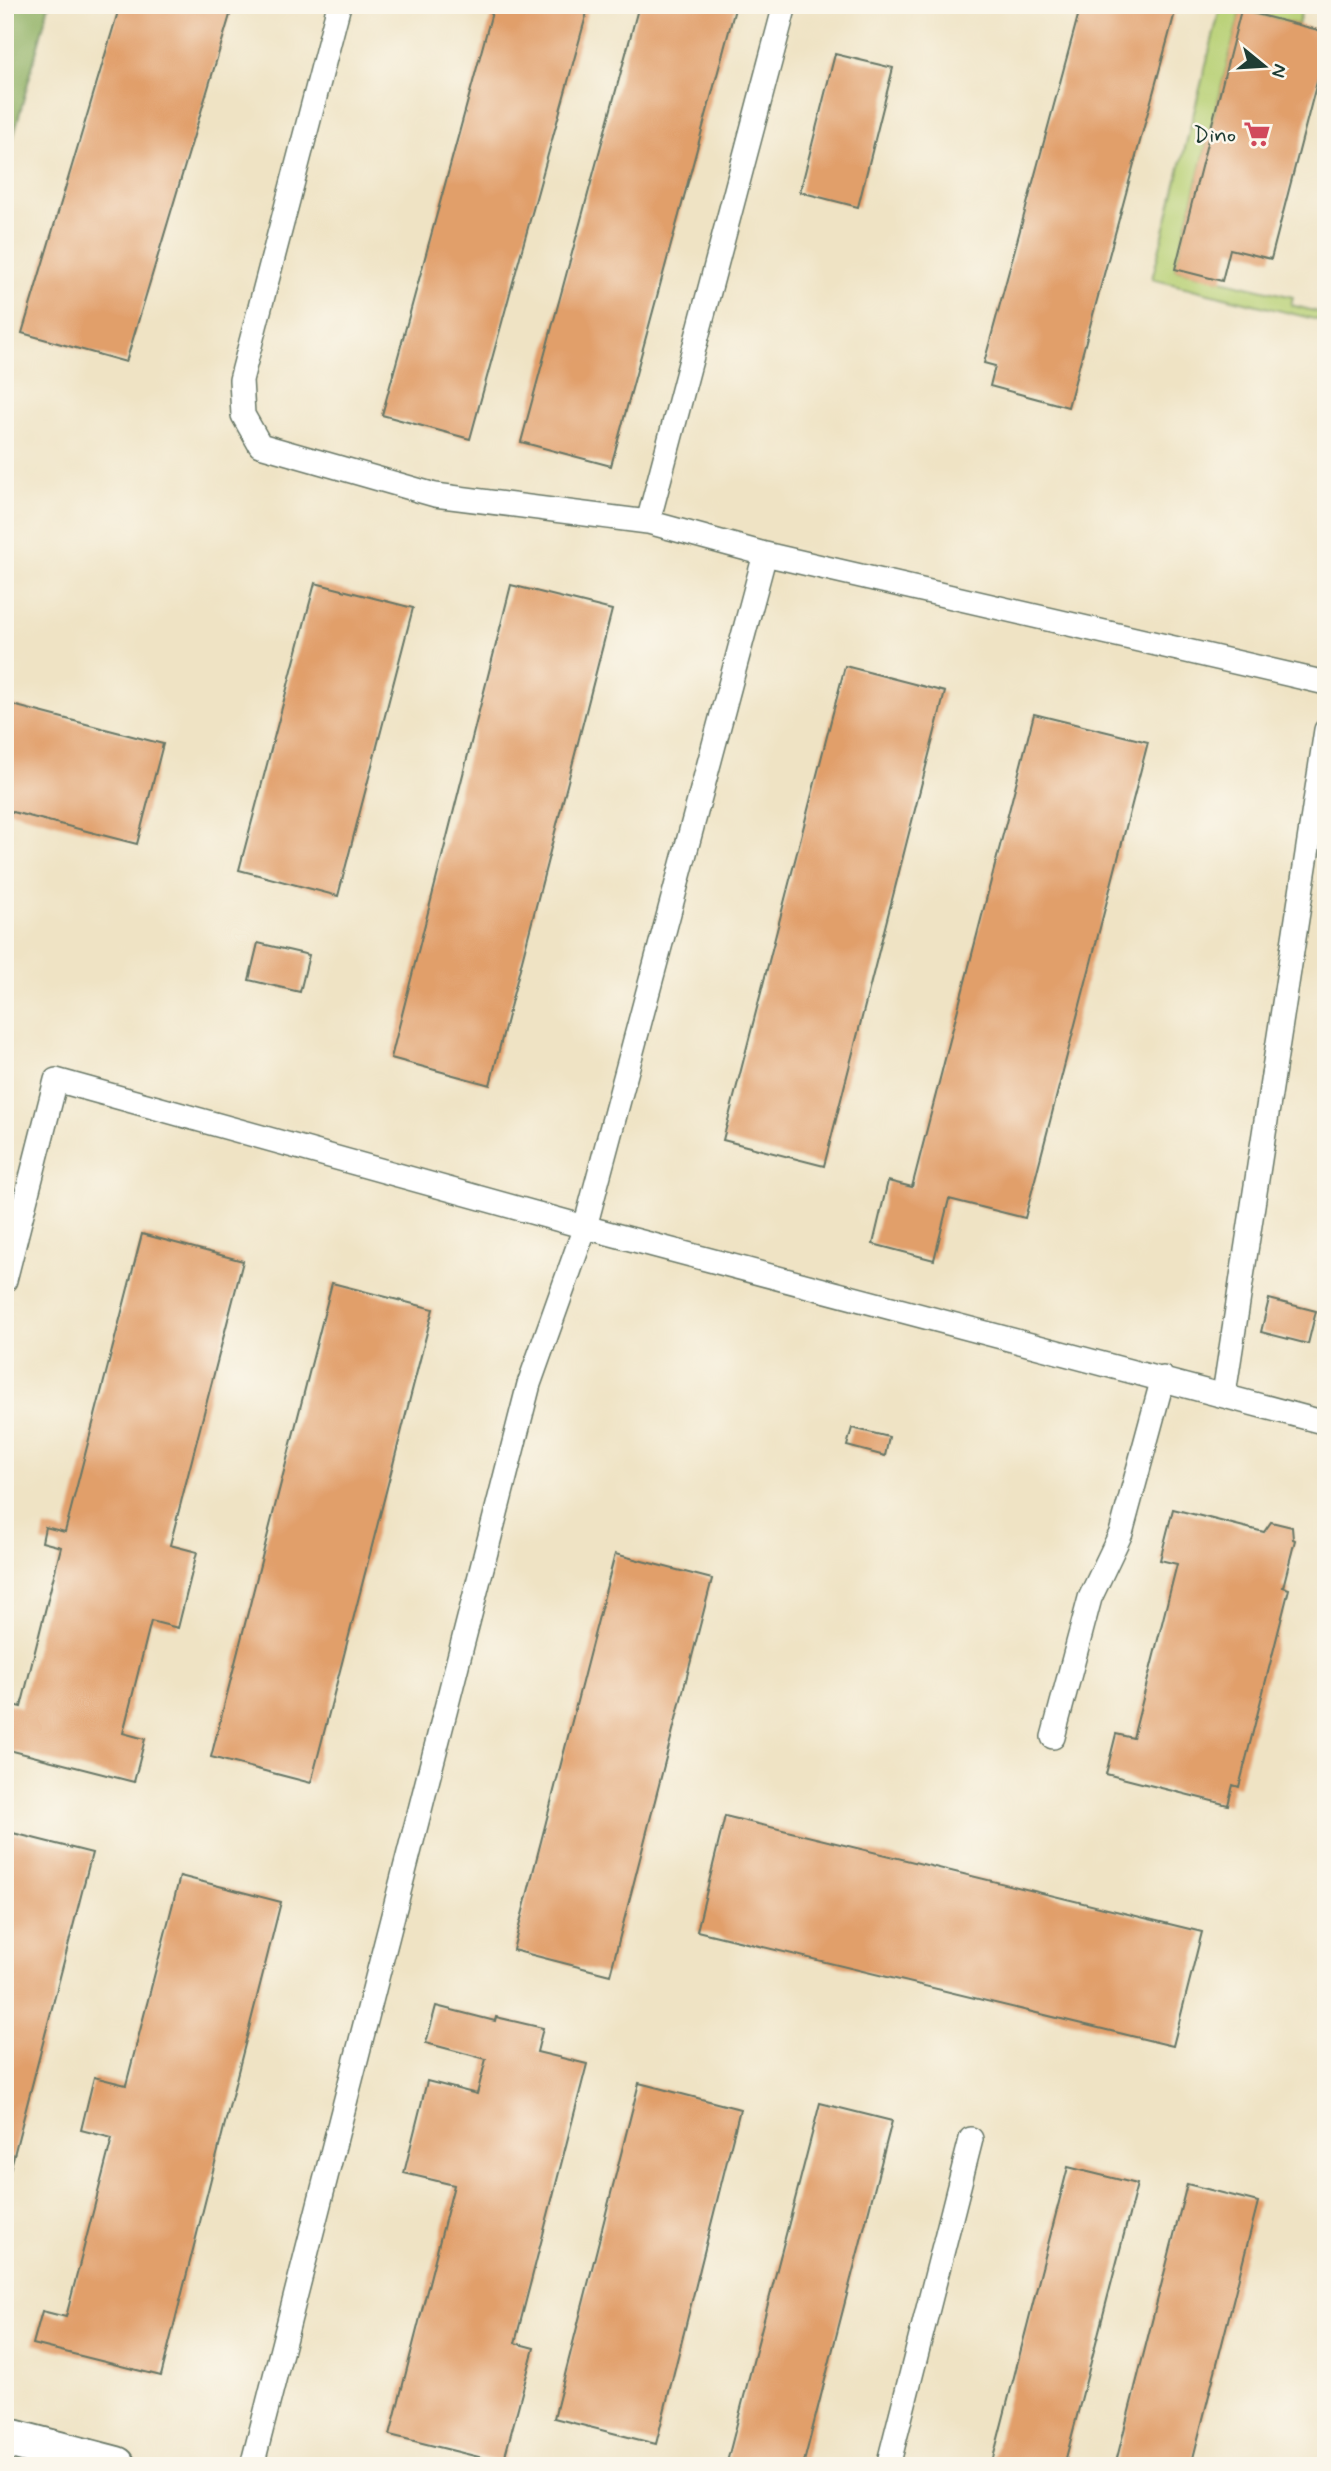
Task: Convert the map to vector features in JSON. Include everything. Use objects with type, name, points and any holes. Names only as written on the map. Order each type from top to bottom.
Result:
[{"type":"street","points":[[5,2437],[116,2466]]},
{"type":"lane","points":[[339,5],[241,380],[243,415],[260,445],[435,495],[648,522],[765,554],[1326,683]]},
{"type":"lane","points":[[648,522],[785,5]]},
{"type":"lane","points":[[252,2466],[529,1384],[585,1227],[765,554]]},
{"type":"lane","points":[[1224,1394],[1326,730]]},
{"type":"lane","points":[[5,1280],[56,1080],[585,1227],[1326,1423]]},
{"type":"lane","points":[[1053,1737],[1090,1598],[1121,1533],[1163,1378]]},
{"type":"lane","points":[[888,2466],[971,2139]]},
{"type":"green space","points":[[5,5],[49,5],[5,168]]},
{"type":"green space","points":[[1221,5],[1303,5],[1298,25],[1241,10],[1175,269],[1293,297],[1291,305],[1326,314],[1326,322],[1152,279]]},
{"type":"building","points":[[120,5],[233,5],[126,362],[22,333]]},
{"type":"building","points":[[494,5],[589,5],[470,439],[382,415]]},
{"type":"building","points":[[639,5],[736,5],[611,466],[521,442]]},
{"type":"building","points":[[1081,5],[1177,5],[1068,407],[990,386],[995,366],[984,363]]},
{"type":"building","name":"Dino","points":[[1241,10],[1326,32],[1326,47],[1271,259],[1230,249],[1222,281],[1175,269]]},
{"type":"building","points":[[835,54],[893,68],[858,207],[800,192]]},
{"type":"building","points":[[315,583],[413,608],[338,896],[239,870]]},
{"type":"building","points":[[511,585],[612,610],[490,1085],[391,1058]]},
{"type":"building","points":[[845,666],[945,692],[824,1166],[723,1140]]},
{"type":"building","points":[[5,703],[163,744],[137,844],[5,810]]},
{"type":"building","points":[[1034,714],[1148,742],[1025,1218],[949,1199],[934,1260],[873,1244],[888,1181],[912,1187]]},
{"type":"building","points":[[258,943],[309,955],[300,992],[249,980]]},
{"type":"building","points":[[142,1234],[243,1261],[170,1545],[197,1552],[178,1628],[151,1621],[123,1733],[145,1739],[134,1782],[5,1749],[5,1703],[21,1707],[61,1547],[42,1542],[45,1527],[65,1532]]},
{"type":"building","points":[[332,1283],[433,1309],[311,1783],[211,1757]]},
{"type":"building","points":[[1269,1299],[1316,1311],[1308,1344],[1261,1332]]},
{"type":"building","points":[[852,1428],[889,1437],[885,1456],[847,1446]]},
{"type":"building","points":[[1173,1509],[1264,1532],[1271,1522],[1292,1527],[1295,1540],[1283,1587],[1289,1589],[1239,1787],[1233,1785],[1228,1805],[1106,1774],[1116,1734],[1133,1738],[1177,1564],[1160,1560]]},
{"type":"building","points":[[615,1554],[712,1579],[610,1975],[513,1950]]},
{"type":"building","points":[[725,1816],[1202,1932],[1173,2046],[697,1931]]},
{"type":"building","points":[[5,1831],[92,1853],[6,2186],[5,2186]]},
{"type":"building","points":[[180,1876],[281,1902],[161,2376],[33,2344],[42,2311],[66,2317],[112,2138],[81,2130],[94,2077],[126,2085]]},
{"type":"building","points":[[436,2006],[495,2021],[496,2017],[543,2028],[537,2052],[587,2064],[515,2343],[534,2348],[503,2463],[390,2435],[454,2185],[404,2173],[427,2081],[477,2094],[486,2059],[426,2043]]},
{"type":"building","points":[[639,2083],[740,2109],[656,2444],[554,2418]]},
{"type":"building","points":[[820,2103],[892,2121],[803,2466],[726,2466]]},
{"type":"building","points":[[1068,2167],[1137,2184],[1064,2466],[991,2466]]},
{"type":"building","points":[[1187,2184],[1258,2202],[1191,2466],[1115,2466]]},
{"type":"place","name":"Dino","points":[[1257,134]]}]
